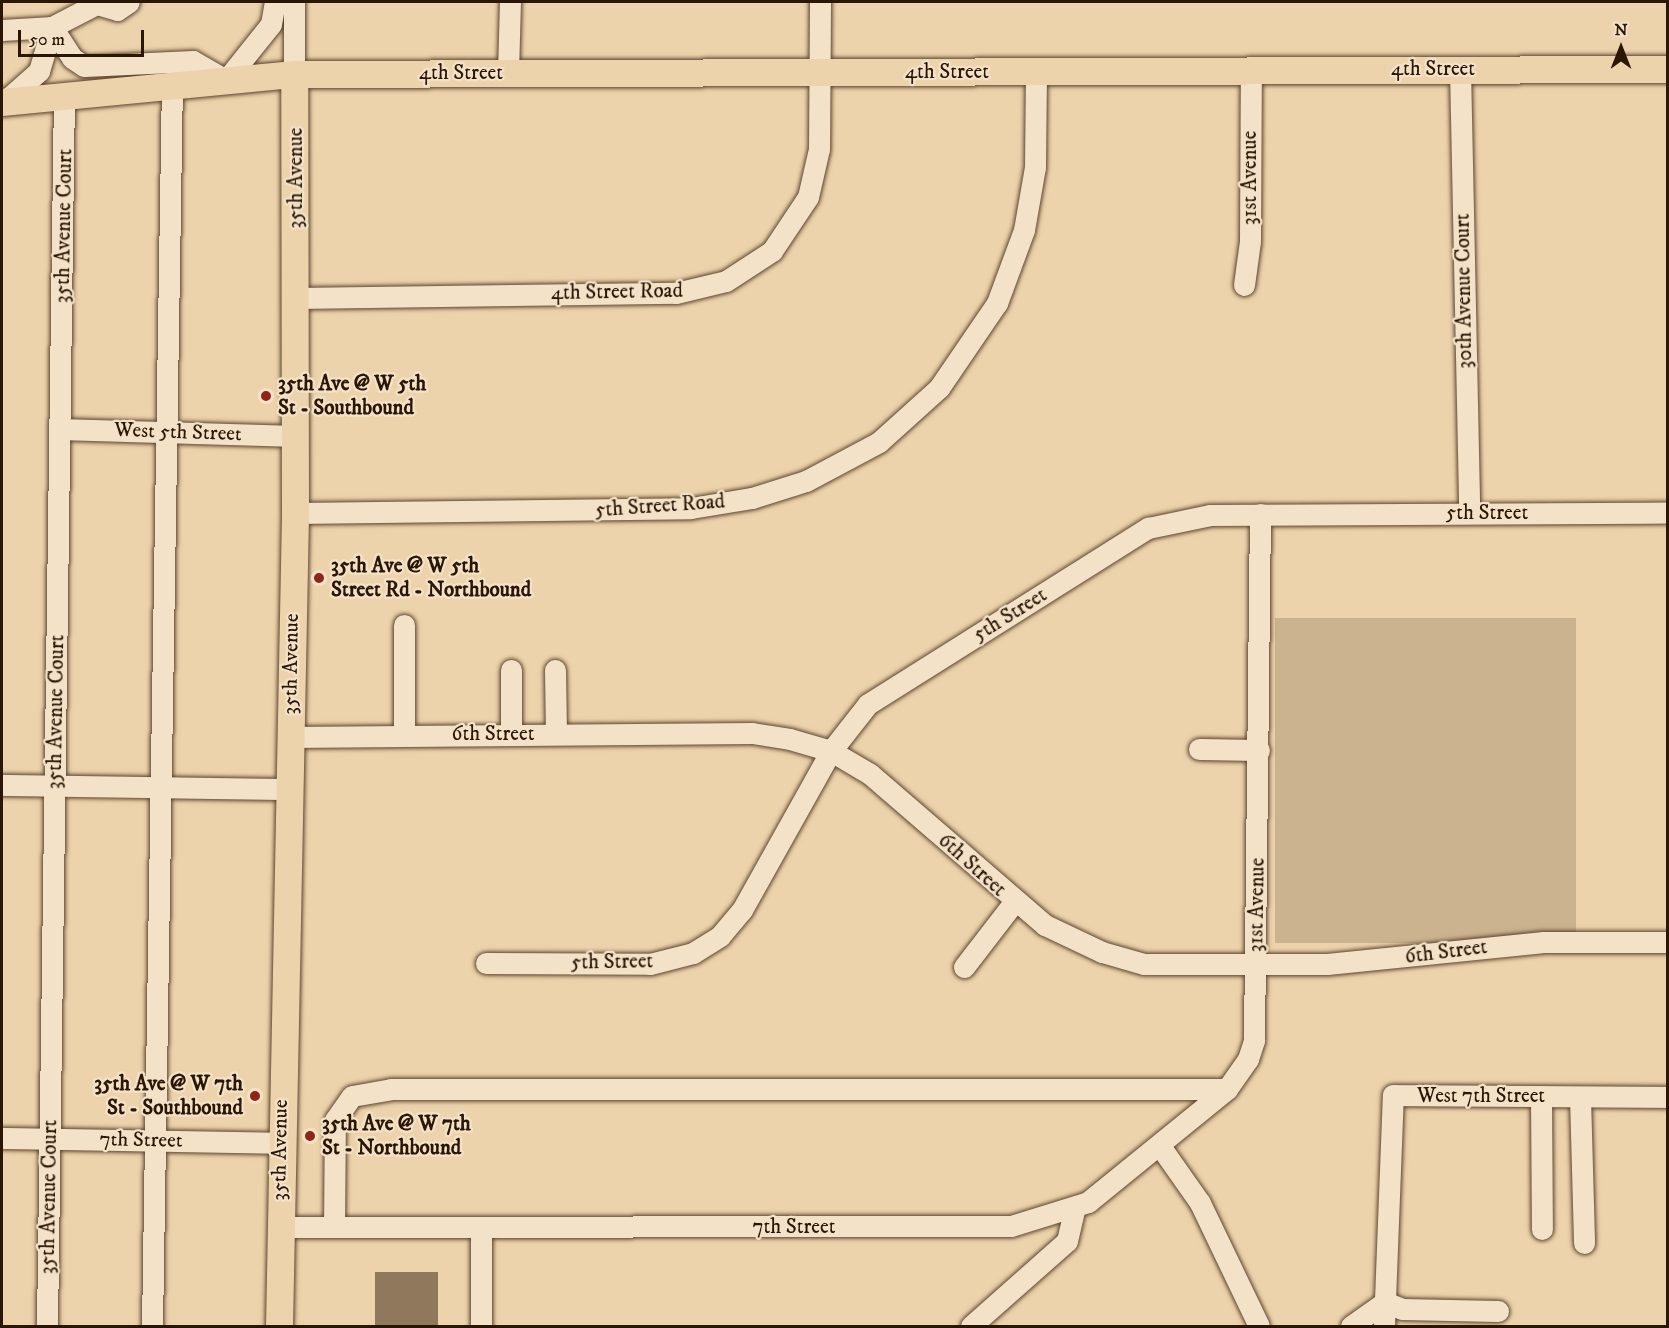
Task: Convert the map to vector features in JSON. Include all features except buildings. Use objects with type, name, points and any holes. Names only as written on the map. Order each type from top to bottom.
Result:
[{"type":"main road","name":"4th Street","points":[[3,102],[294,74],[1668,69]]},
{"type":"main road","name":"35th Avenue","points":[[279,1326],[280,1143],[295,513],[294,74]]},
{"type":"street","points":[[2,30],[52,27],[100,3],[117,10],[129,2]]},
{"type":"street","points":[[52,27],[72,58],[84,66],[194,61],[225,79],[271,24],[275,2]]},
{"type":"street","name":"35th Avenue","points":[[294,2],[294,74]]},
{"type":"street","points":[[508,73],[510,2]]},
{"type":"street","name":"4th Street Road","points":[[296,298],[676,293],[726,281],[772,251],[808,197],[819,149],[820,2]]},
{"type":"street","points":[[3,102],[39,71],[52,27]]},
{"type":"street","name":"30th Avenue Court","points":[[1460,69],[1469,513]]},
{"type":"street","name":"31st Avenue","points":[[1244,285],[1250,241],[1251,70]]},
{"type":"street","name":"5th Street Road","points":[[295,513],[691,508],[752,498],[806,481],[879,442],[939,388],[998,303],[1026,219],[1035,167],[1036,71]]},
{"type":"street","points":[[152,1326],[172,84]]},
{"type":"street","name":"35th Avenue Court","points":[[46,1326],[51,1139],[64,97]]},
{"type":"street","name":"West 5th Street","points":[[61,429],[295,436]]},
{"type":"street","name":"5th Street","points":[[486,963],[650,964],[693,953],[720,936],[742,910],[831,751],[868,704],[1148,528],[1185,517],[1260,514],[1668,513]]},
{"type":"street","name":"31st Avenue","points":[[1248,1059],[1254,1040],[1256,964],[1260,514]]},
{"type":"street","points":[[404,625],[404,735]]},
{"type":"street","points":[[511,670],[511,734]]},
{"type":"street","points":[[555,670],[556,734]]},
{"type":"street","name":"6th Street","points":[[289,737],[752,733],[831,751],[890,790],[1014,902],[1071,939],[1144,964],[1368,961],[1544,942],[1668,942]]},
{"type":"street","points":[[1199,749],[1258,750]]},
{"type":"street","points":[[2,785],[288,789]]},
{"type":"street","points":[[964,967],[1014,902]]},
{"type":"street","name":"7th Street","points":[[280,1227],[1011,1226],[1088,1202],[1160,1146],[1227,1089],[1248,1059]]},
{"type":"street","points":[[334,1227],[335,1120],[352,1096],[391,1089],[1227,1089]]},
{"type":"street","name":"West 7th Street","points":[[1385,1302],[1393,1095],[1668,1097]]},
{"type":"street","points":[[1541,1096],[1542,1229]]},
{"type":"street","points":[[1580,1097],[1584,1244]]},
{"type":"street","name":"7th Street","points":[[2,1138],[280,1143]]},
{"type":"street","points":[[1160,1146],[1200,1203],[1259,1326]]},
{"type":"street","points":[[971,1326],[1067,1241],[1075,1207]]},
{"type":"street","points":[[481,1227],[481,1326]]},
{"type":"street","points":[[1385,1302],[1402,1309],[1498,1311]]},
{"type":"street","points":[[1351,1326],[1385,1302]]},
{"type":"street","points":[[1384,1326],[1385,1302]]},
{"type":"shaded area","points":[[1275,618],[1576,618],[1576,943],[1275,943]]},
{"type":"place","name":"35th Ave @ W 5th St - Southbound","points":[[266,396]]},
{"type":"place","name":"35th Ave @ W 5th Street Rd - Northbound","points":[[319,578]]},
{"type":"place","name":"35th Ave @ W 7th St - Southbound","points":[[255,1096]]},
{"type":"place","name":"35th Ave @ W 7th St - Northbound","points":[[310,1136]]}]
